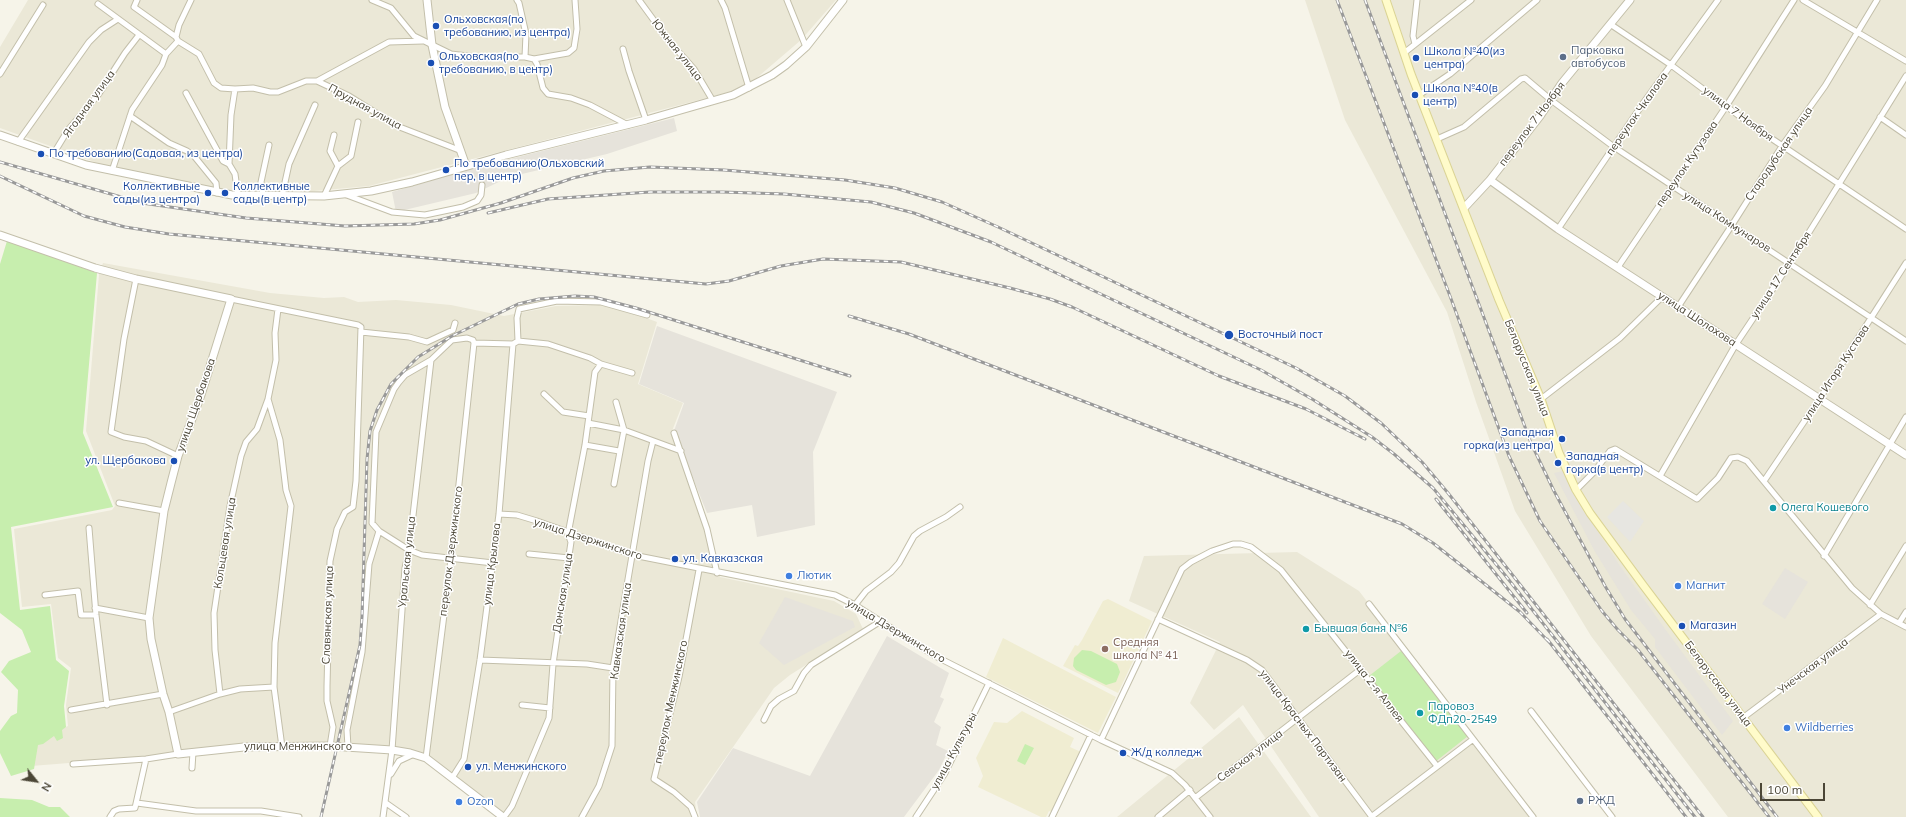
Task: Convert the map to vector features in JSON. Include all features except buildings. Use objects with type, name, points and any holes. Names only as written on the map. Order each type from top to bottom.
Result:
[{"type":"main road","name":"Белорусская улица","points":[[1386,0],[1404,53],[1499,300],[1541,399],[1559,453],[1576,490],[1642,585],[1744,717],[1818,817]]},
{"type":"street","points":[[112,171],[132,110],[162,64],[166,54],[177,39],[179,25],[191,0]]},
{"type":"street","points":[[372,0],[391,8],[414,36],[451,54],[462,56],[525,57],[534,59],[568,53],[574,48],[577,29],[575,0]]},
{"type":"street","points":[[427,0],[432,45],[445,107],[459,150],[466,166]]},
{"type":"street","points":[[517,0],[526,34],[525,57]]},
{"type":"street","name":"Южная улица","points":[[639,0],[669,41],[694,69],[713,101]]},
{"type":"street","points":[[720,0],[725,8],[749,88]]},
{"type":"street","points":[[787,0],[806,47]]},
{"type":"street","points":[[0,135],[86,165],[217,193],[238,196],[324,196],[371,191],[412,182],[466,166],[628,125],[713,101],[749,88],[786,65],[806,47],[843,0]]},
{"type":"street","points":[[1415,44],[1413,36],[1417,0]]},
{"type":"street","points":[[1404,53],[1471,0]]},
{"type":"street","points":[[1420,95],[1450,74],[1537,0]]},
{"type":"street","name":"переулок 7 Ноября","points":[[1464,208],[1490,180],[1540,116],[1562,83],[1630,0]]},
{"type":"street","name":"переулок Чкалова","points":[[1558,229],[1644,102],[1718,0]]},
{"type":"street","name":"переулок Кутузова","points":[[1618,267],[1673,187],[1794,0]]},
{"type":"street","points":[[1803,0],[1906,61]]},
{"type":"street","name":"Стародубская улица","points":[[1678,307],[1782,146],[1825,86],[1877,0]]},
{"type":"street","name":"Прудная улица","points":[[136,2],[134,7],[199,54],[216,86],[235,89],[254,88],[270,92],[278,92],[306,81],[317,81],[349,96],[397,126],[459,150]]},
{"type":"street","points":[[98,4],[166,54]]},
{"type":"street","points":[[0,74],[42,5]]},
{"type":"street","points":[[18,142],[89,42],[102,30],[118,19]]},
{"type":"street","name":"улица 7 Ноября","points":[[1610,24],[1671,65],[1727,105],[1750,124],[1906,229]]},
{"type":"street","name":"Ягодная улица","points":[[54,153],[68,130],[98,95],[125,52],[139,35]]},
{"type":"street","points":[[317,81],[389,42],[424,41]]},
{"type":"street","points":[[623,48],[629,71],[646,120]]},
{"type":"street","points":[[534,59],[543,88],[548,94],[571,98],[590,105],[628,125]]},
{"type":"street","name":"улица 17 Сентября","points":[[1660,476],[1736,344],[1840,185],[1906,76]]},
{"type":"street","name":"улица Коммунаров","points":[[1437,138],[1464,127],[1523,78],[1527,78],[1551,100],[1614,147],[1673,187],[1790,262],[1906,341]]},
{"type":"street","points":[[229,164],[231,122],[235,89]]},
{"type":"street","points":[[186,93],[223,161],[229,164],[235,174],[238,196]]},
{"type":"street","points":[[282,196],[289,164],[315,105]]},
{"type":"street","points":[[130,116],[169,143],[187,151],[194,156],[216,183],[217,193]]},
{"type":"street","points":[[1880,118],[1906,135]]},
{"type":"street","points":[[324,196],[338,166],[351,156],[358,122]]},
{"type":"street","points":[[334,135],[330,151],[338,166]]},
{"type":"street","points":[[263,196],[261,182],[269,145]]},
{"type":"street","name":"улица Шолохова","points":[[1490,180],[1558,229],[1906,455]]},
{"type":"street","points":[[343,194],[392,212],[425,216],[474,203],[481,195],[482,185]]},
{"type":"street","points":[[0,235],[95,268],[136,279],[278,309]]},
{"type":"street","name":"улица Игоря Кустова","points":[[1764,481],[1820,398],[1906,263]]},
{"type":"street","points":[[136,279],[124,339],[111,432],[124,437],[146,441],[178,456]]},
{"type":"street","points":[[1541,399],[1620,338],[1662,297]]},
{"type":"street","name":"улица Щербакова","points":[[178,754],[151,639],[149,618],[164,511],[178,456],[201,395],[231,299]]},
{"type":"street","points":[[518,341],[516,318],[519,309],[557,302],[601,302],[646,315]]},
{"type":"street","name":"Славянская улица","points":[[278,309],[358,324],[361,327],[356,481],[353,507],[345,512],[340,523],[330,561],[327,686],[327,701],[333,727],[330,746]]},
{"type":"street","name":"Кольцевая улица","points":[[220,694],[215,650],[214,613],[230,506],[243,449],[246,442],[257,429],[268,398],[276,360],[275,333],[278,309]]},
{"type":"street","points":[[361,332],[409,337],[427,342],[453,330],[455,323]]},
{"type":"street","points":[[493,563],[422,555],[409,550],[379,531],[372,523],[376,432],[394,389],[399,382],[405,375],[431,360],[452,340],[468,338],[473,340],[474,343],[513,344],[518,341],[548,344],[590,358],[601,364],[632,373]]},
{"type":"street","name":"переулок Дзержинского","points":[[426,758],[451,559],[474,343]]},
{"type":"street","name":"улица Крылова","points":[[452,778],[464,759],[480,660],[499,514],[513,344]]},
{"type":"street","name":"Уральская улица","points":[[383,817],[390,777],[405,568],[409,550],[431,360]]},
{"type":"street","name":"Донская улица","points":[[504,817],[512,806],[549,718],[553,664],[571,542],[568,534],[585,445],[594,372],[601,364]]},
{"type":"street","points":[[544,394],[562,412],[589,416]]},
{"type":"street","name":"Кольцевая улица","points":[[268,398],[280,440],[286,490],[291,506],[274,643],[274,687],[282,747]]},
{"type":"street","points":[[614,484],[624,430],[616,402]]},
{"type":"street","points":[[1824,556],[1906,417]]},
{"type":"street","points":[[588,423],[624,430],[681,451]]},
{"type":"street","points":[[674,433],[707,528],[717,573]]},
{"type":"street","name":"Кавказская улица","points":[[582,817],[599,786],[612,746],[614,668],[648,461],[653,441]]},
{"type":"street","points":[[585,445],[619,451]]},
{"type":"street","points":[[1576,490],[1594,472],[1610,451],[1615,449],[1697,499],[1718,478],[1731,458],[1738,457],[1747,461],[1852,588],[1881,614],[1906,627]]},
{"type":"street","points":[[119,503],[164,511]]},
{"type":"street","points":[[855,605],[866,590],[891,572],[899,563],[914,536],[960,507]]},
{"type":"street","name":"улица Дзержинского","points":[[499,514],[517,515],[568,534],[633,555],[700,570],[835,595],[855,605],[935,656],[1101,740],[1172,773],[1190,790],[1210,817]]},
{"type":"street","points":[[89,528],[95,608],[107,705]]},
{"type":"street","points":[[348,746],[347,730],[362,652],[369,564],[379,531]]},
{"type":"street","name":"улица 2-я Аллея","points":[[1101,740],[1182,569],[1190,562],[1212,551],[1232,544],[1242,544],[1251,547],[1281,570],[1437,766]]},
{"type":"street","points":[[1870,605],[1906,546]]},
{"type":"street","points":[[529,554],[569,558]]},
{"type":"street","name":"переулок Менжинского","points":[[694,817],[691,807],[674,792],[654,779],[679,677],[700,570]]},
{"type":"street","points":[[45,595],[78,591],[82,615],[96,615]]},
{"type":"street","points":[[1369,604],[1472,740],[1533,817]]},
{"type":"street","points":[[95,608],[149,618]]},
{"type":"street","points":[[1899,623],[1906,612]]},
{"type":"street","name":"Унечская улица","points":[[1744,717],[1881,614]]},
{"type":"street","name":"улица Красных Партизан","points":[[1158,619],[1256,665],[1371,817]]},
{"type":"street","points":[[764,720],[772,706],[779,699],[794,691],[804,673],[811,665],[881,621]]},
{"type":"street","points":[[480,660],[553,664],[587,664],[614,668]]},
{"type":"street","name":"Севская улица","points":[[1195,798],[1361,670]]},
{"type":"street","name":"улица Культуры","points":[[916,817],[945,773],[989,683]]},
{"type":"street","points":[[169,712],[220,694],[240,689],[274,687]]},
{"type":"street","points":[[71,710],[107,705],[163,694]]},
{"type":"street","points":[[522,705],[550,708]]},
{"type":"street","points":[[1531,710],[1612,817]]},
{"type":"street","points":[[1052,817],[1091,735]]},
{"type":"street","points":[[1371,817],[1472,740]]},
{"type":"street","name":"улица Менжинского","points":[[73,764],[146,759],[244,747],[348,746],[392,750],[426,758],[504,817]]},
{"type":"street","points":[[192,768],[194,752]]},
{"type":"street","points":[[390,777],[399,761],[414,754]]},
{"type":"street","points":[[110,817],[114,811],[134,808],[146,759]]},
{"type":"street","points":[[1158,817],[1190,790]]},
{"type":"street","points":[[136,803],[196,811],[261,810],[299,817]]},
{"type":"street","points":[[386,803],[406,817]]},
{"type":"shaded area","points":[[28,0],[836,0],[801,40],[745,88],[369,186],[314,191],[225,191],[103,165],[0,128],[0,47]]},
{"type":"shaded area","points":[[1305,0],[1906,0],[1906,817],[1728,817],[1591,636],[1515,511],[1476,402],[1447,312],[1345,120]]},
{"type":"shaded area","points":[[674,118],[677,131],[607,154],[509,177],[476,193],[396,212],[392,192],[474,168]]},
{"type":"shaded area","points":[[103,263],[270,293],[324,298],[344,297],[358,302],[396,300],[451,305],[504,316],[556,306],[600,305],[622,309],[657,322],[638,384],[683,403],[672,431],[709,525],[720,577],[834,601],[856,614],[863,629],[790,675],[774,688],[695,802],[697,817],[507,817],[415,752],[244,746],[145,757],[31,766],[34,742],[68,726],[66,705],[71,668],[58,658],[51,604],[22,607],[14,529],[112,510],[115,506],[86,431],[99,275]]},
{"type":"shaded area","points":[[657,326],[837,392],[813,452],[815,525],[757,537],[752,505],[707,513],[674,431],[684,403],[639,384]]},
{"type":"shaded area","points":[[1563,471],[1596,529],[1620,566],[1733,721],[1722,735],[1655,647],[1655,639],[1631,610],[1594,550],[1554,473]]},
{"type":"shaded area","points":[[1623,501],[1644,521],[1630,542],[1607,517]]},
{"type":"shaded area","points":[[1297,552],[1359,591],[1533,817],[1319,817],[1243,705],[1214,730],[1190,703],[1220,642],[1129,601],[1144,556]]},
{"type":"shaded area","points":[[1785,568],[1808,582],[1785,619],[1762,604]]},
{"type":"shaded area","points":[[785,597],[853,621],[855,627],[784,665],[759,643]]},
{"type":"shaded area","name":"Средняя школа № 41","points":[[1108,599],[1152,621],[1118,693],[1063,666],[1075,645],[1078,646],[1082,640],[1103,601]]},
{"type":"shaded area","points":[[887,636],[949,673],[940,697],[944,699],[934,722],[941,727],[936,745],[948,751],[939,770],[904,817],[700,817],[697,802],[733,748],[810,776]]},
{"type":"shaded area","points":[[1003,638],[1116,697],[1098,733],[986,677]]},
{"type":"shaded area","points":[[1022,711],[1074,738],[1070,747],[1081,752],[1052,812],[1049,811],[1046,817],[1041,817],[978,787],[983,776],[976,758],[994,722],[1007,723]]},
{"type":"shaded area","points":[[1239,717],[1311,817],[1117,817]]},
{"type":"green space","points":[[7,241],[97,273],[83,433],[113,507],[11,527],[20,610],[50,606],[56,660],[69,671],[64,706],[66,727],[62,730],[63,738],[57,741],[54,736],[43,744],[38,745],[34,769],[11,776],[0,753],[0,731],[11,716],[17,713],[18,690],[1,672],[9,661],[31,652],[22,630],[0,613],[0,264]]},
{"type":"green space","points":[[1082,650],[1091,651],[1117,664],[1120,672],[1116,682],[1106,685],[1076,670],[1073,666],[1074,658]]},
{"type":"green space","points":[[1401,651],[1468,736],[1435,762],[1369,676]]},
{"type":"green space","points":[[1025,744],[1034,748],[1025,765],[1017,761]]},
{"type":"green space","points":[[0,798],[32,800],[49,807],[60,807],[70,817],[0,817]]},
{"type":"railway","points":[[1337,0],[1450,296],[1509,456],[1540,521],[1602,611],[1638,650],[1769,817]]},
{"type":"railway","points":[[1365,0],[1531,443],[1554,491],[1605,586],[1625,619],[1777,817]]},
{"type":"railway","points":[[0,162],[142,203],[246,218],[345,226],[414,224],[440,220],[501,203],[573,178],[604,171],[650,167],[724,170],[845,180],[895,188],[942,202],[1296,368],[1345,396],[1381,423],[1422,462],[1448,493],[1703,817]]},
{"type":"railway","points":[[0,176],[84,216],[125,227],[169,234],[706,284],[729,281],[781,266],[823,259],[901,262],[1010,288],[1050,299],[1072,307],[1219,376],[1306,409],[1365,439]]},
{"type":"railway","points":[[488,213],[548,199],[650,192],[784,194],[871,202],[914,213],[991,242],[1261,370],[1312,399],[1372,437],[1433,488],[1505,575],[1695,817]]},
{"type":"railway","points":[[321,817],[360,645],[367,459],[370,431],[377,410],[391,384],[418,357],[452,336],[518,304],[539,299],[575,296],[594,297],[636,308],[850,376]]},
{"type":"railway","points":[[849,316],[909,334],[1402,524],[1433,543],[1520,612],[1550,643]]},
{"type":"railway","points":[[1436,499],[1527,613]]},
{"type":"railway","points":[[1547,639],[1686,817]]},
{"type":"place","name":"Ольховская(по требованию, из центра)","points":[[436,26]]},
{"type":"place","name":"Парковка автобусов","points":[[1563,57]]},
{"type":"place","name":"Школа №40(из центра)","points":[[1416,58]]},
{"type":"place","name":"Ольховская(по требованию, в центр)","points":[[431,63]]},
{"type":"place","name":"Школа №40(в центр)","points":[[1415,95]]},
{"type":"place","name":"По требованию(Садовая, из центра)","points":[[41,154]]},
{"type":"place","name":"По требованию(Ольховский пер, в центр)","points":[[446,170]]},
{"type":"place","name":"Коллективные сады(из центра)","points":[[208,193]]},
{"type":"place","name":"Коллективные сады(в центр)","points":[[225,193]]},
{"type":"place","name":"Восточный пост","points":[[1229,335]]},
{"type":"place","name":"Западная горка(из центра)","points":[[1562,439]]},
{"type":"place","name":"ул. Щербакова","points":[[174,461]]},
{"type":"place","name":"Западная горка(в центр)","points":[[1558,463]]},
{"type":"place","name":"Олега Кошевого","points":[[1773,508]]},
{"type":"place","name":"ул. Кавказская","points":[[675,559]]},
{"type":"place","name":"Лютик","points":[[789,576]]},
{"type":"place","name":"Магнит","points":[[1678,586]]},
{"type":"place","name":"Магазин","points":[[1682,626]]},
{"type":"place","name":"Бывшая баня №6","points":[[1306,629]]},
{"type":"place","name":"Средняя школа № 41","points":[[1105,649]]},
{"type":"place","name":"Паровоз ФДп20-2549","points":[[1420,713]]},
{"type":"place","name":"Wildberries","points":[[1787,728]]},
{"type":"place","name":"Ж/д колледж","points":[[1123,753]]},
{"type":"place","name":"ул. Менжинского","points":[[468,767]]},
{"type":"place","name":"РЖД","points":[[1580,801]]},
{"type":"place","name":"Ozon","points":[[459,802]]}]
